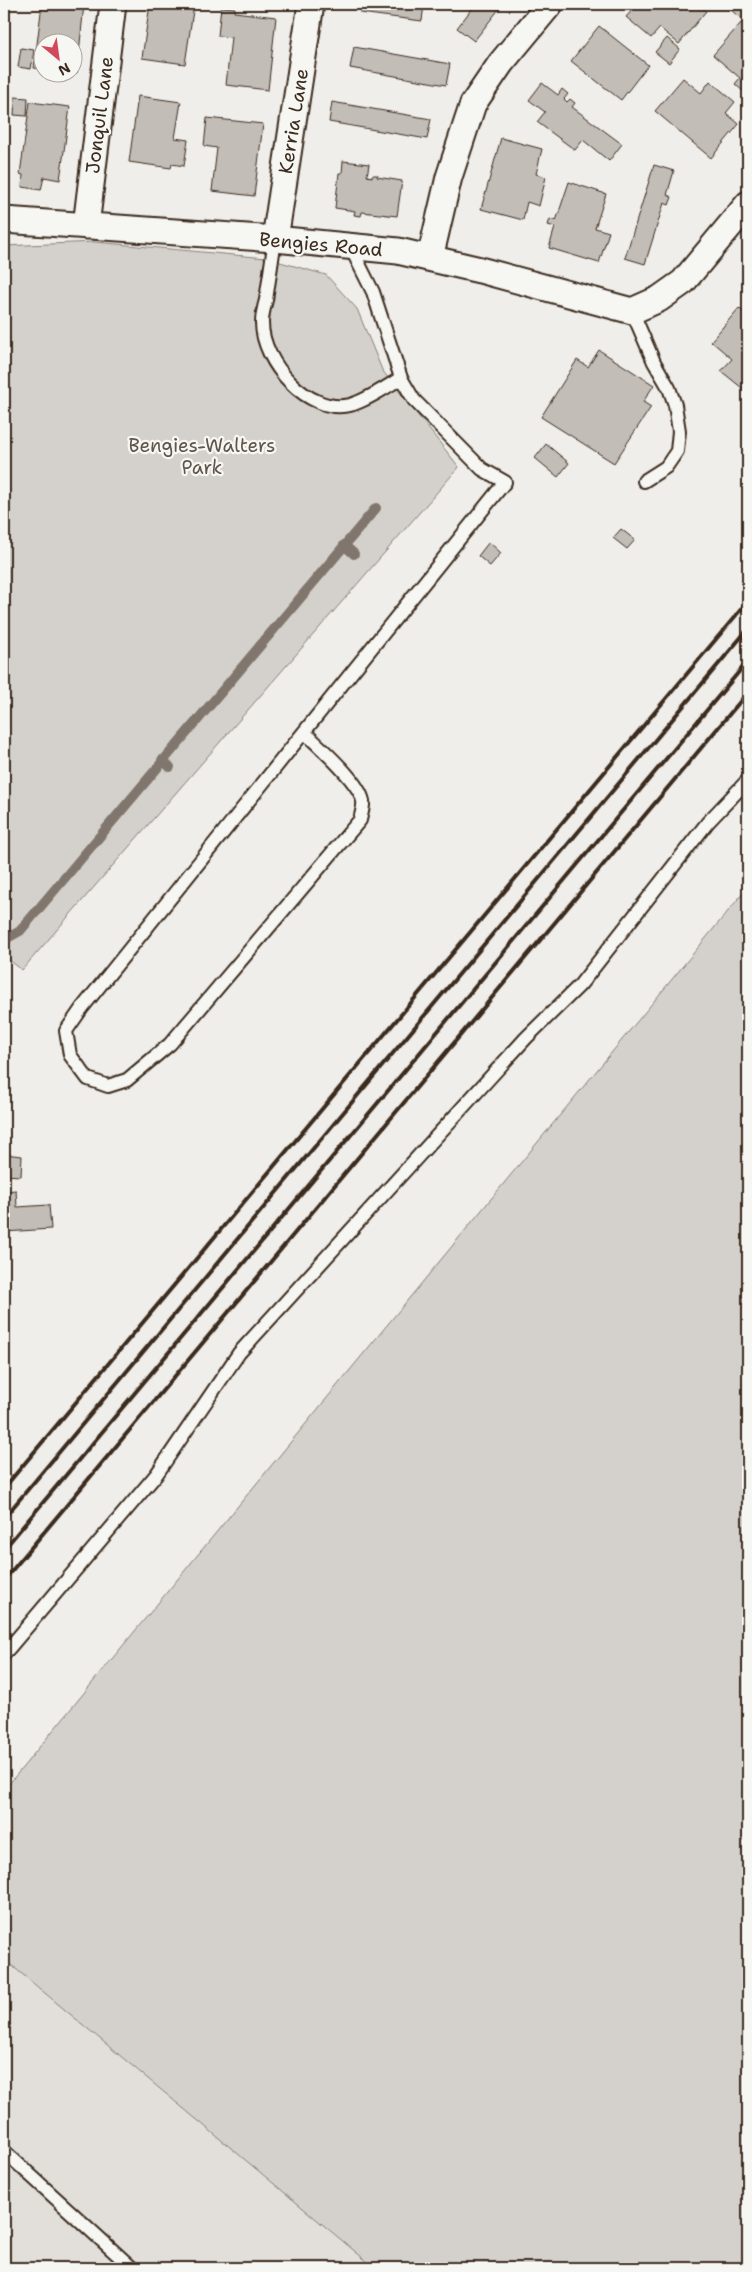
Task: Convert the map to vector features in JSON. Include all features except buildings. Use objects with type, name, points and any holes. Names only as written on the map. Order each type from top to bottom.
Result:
[{"type":"street","name":"Jonquil Lane","points":[[86,226],[113,4]]},
{"type":"street","name":"Kerria Lane","points":[[275,239],[311,4]]},
{"type":"street","points":[[430,258],[449,177],[472,104],[501,63],[550,4]]},
{"type":"street","points":[[632,311],[659,299],[682,282],[748,204]]},
{"type":"street","name":"Bengies Road","points":[[4,220],[275,239],[351,248],[398,251],[615,305],[632,311]]},
{"type":"lane","points":[[275,239],[262,322],[264,337],[271,354],[293,386],[321,404],[333,406],[351,405],[375,394],[401,378]]},
{"type":"lane","points":[[304,732],[344,772],[357,788],[363,801],[360,820],[170,1044],[127,1080],[108,1086],[88,1079],[70,1055],[66,1031],[82,1008],[504,482],[482,469],[414,400],[401,378],[373,292],[351,248]]},
{"type":"lane","points":[[632,311],[654,362],[669,388],[675,405],[679,431],[677,451],[666,467],[644,481]]},
{"type":"lane","points":[[4,1654],[156,1475],[239,1353],[526,1038],[580,985],[708,822],[748,780]]},
{"type":"lane","points":[[4,2151],[132,2268]]},
{"type":"shaded area","points":[[4,1959],[375,2268],[4,2268]]},
{"type":"green space","name":"Bengies-Walters Park","points":[[95,242],[266,258],[326,275],[357,309],[382,370],[459,467],[22,970],[4,956],[4,246]]},
{"type":"green space","points":[[748,887],[748,2268],[375,2268],[4,1959],[4,1790]]},
{"type":"waterway","points":[[4,940],[20,931],[376,508]]},
{"type":"waterway","points":[[344,545],[354,554]]},
{"type":"waterway","points":[[162,760],[170,767]]},
{"type":"railway","points":[[4,1488],[748,601]]},
{"type":"railway","points":[[4,1518],[748,629]]},
{"type":"railway","points":[[4,1549],[748,661]]},
{"type":"railway","points":[[4,1580],[748,692]]}]
